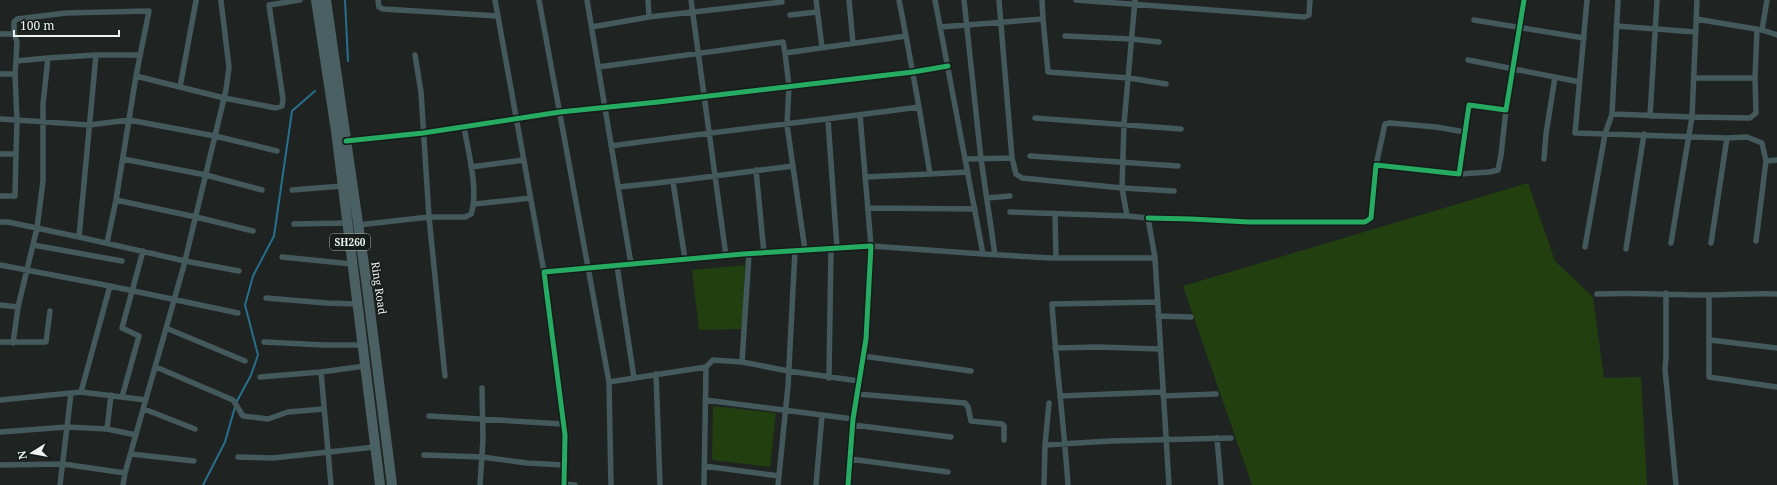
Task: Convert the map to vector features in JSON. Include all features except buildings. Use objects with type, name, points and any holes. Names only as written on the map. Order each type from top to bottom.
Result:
[{"type":"highway","name":"Ring Road","points":[[316,0],[358,225],[392,485]]},
{"type":"highway","name":"Ring Road","points":[[326,0],[346,141],[342,186],[380,485]]},
{"type":"street","points":[[136,76],[224,98],[276,108],[282,106],[283,99],[269,5],[300,0]]},
{"type":"street","points":[[378,0],[379,7],[383,10],[498,16]]},
{"type":"street","points":[[495,0],[544,272],[563,424],[564,484],[575,485]]},
{"type":"street","points":[[540,0],[609,382],[611,485]]},
{"type":"street","points":[[587,0],[631,264]]},
{"type":"street","points":[[648,0],[649,18]]},
{"type":"street","points":[[691,0],[726,256]]},
{"type":"street","points":[[816,0],[822,48]]},
{"type":"street","points":[[849,0],[853,43]]},
{"type":"street","points":[[899,0],[930,174]]},
{"type":"street","points":[[935,0],[983,254]]},
{"type":"street","points":[[964,0],[982,159],[995,255]]},
{"type":"street","points":[[999,0],[1012,158],[1016,174],[1022,178],[1122,188],[1174,191]]},
{"type":"street","points":[[1042,0],[1048,72],[1129,78],[1166,84]]},
{"type":"street","points":[[1076,0],[1135,2],[1304,18],[1309,15],[1310,0]]},
{"type":"street","points":[[1376,165],[1459,174],[1498,170],[1524,0]]},
{"type":"street","points":[[1587,0],[1575,133],[1644,134],[1727,138],[1747,137],[1762,143],[1766,161],[1756,241]]},
{"type":"street","points":[[1585,247],[1605,134],[1612,114],[1618,0]]},
{"type":"street","points":[[1650,116],[1657,0]]},
{"type":"street","points":[[1671,243],[1692,117],[1697,0]]},
{"type":"street","points":[[1612,114],[1750,118],[1756,113],[1755,78],[1759,30],[1767,0]]},
{"type":"street","points":[[180,87],[196,1]]},
{"type":"street","points":[[123,485],[125,473],[185,261],[224,98],[229,67],[220,1]]},
{"type":"street","points":[[592,27],[649,18],[782,2]]},
{"type":"street","points":[[1127,216],[1122,188],[1124,124],[1135,2]]},
{"type":"street","points":[[0,196],[15,196],[17,120],[15,74],[16,42],[14,22],[17,18],[66,13],[149,11],[136,76],[116,200],[107,243]]},
{"type":"street","points":[[790,15],[817,12]]},
{"type":"street","points":[[940,27],[1043,19]]},
{"type":"street","points":[[1474,20],[1584,38]]},
{"type":"street","points":[[1696,20],[1759,30],[1777,35]]},
{"type":"street","points":[[1616,26],[1696,32]]},
{"type":"street","points":[[0,34],[14,34]]},
{"type":"street","points":[[785,53],[906,36]]},
{"type":"street","points":[[1065,36],[1132,39],[1159,42]]},
{"type":"street","points":[[598,67],[783,42],[789,86],[787,125],[805,250]]},
{"type":"street","points":[[16,61],[96,55],[140,55]]},
{"type":"street","points":[[79,237],[96,55]]},
{"type":"street","points":[[415,55],[421,92],[429,217],[445,376]]},
{"type":"street","points":[[13,343],[18,307],[37,228],[44,181],[43,121],[48,58]]},
{"type":"street","points":[[1468,60],[1580,82]]},
{"type":"street","points":[[346,141],[423,133],[560,112],[913,72],[948,66]]},
{"type":"street","points":[[0,74],[15,74]]},
{"type":"street","points":[[1544,159],[1546,134],[1555,77]]},
{"type":"street","points":[[1694,78],[1755,78]]},
{"type":"street","points":[[1459,174],[1469,105],[1506,110]]},
{"type":"street","points":[[611,146],[709,132],[787,125],[919,108]]},
{"type":"street","points":[[848,485],[853,422],[866,339],[871,246],[860,115]]},
{"type":"street","points":[[1035,118],[1181,129]]},
{"type":"street","points":[[0,119],[89,124],[129,120],[215,136],[277,151]]},
{"type":"street","points":[[828,120],[834,248],[829,378]]},
{"type":"street","points":[[1010,212],[1249,222],[1365,222],[1371,218],[1373,211],[1376,165],[1384,124],[1390,122],[1465,132]]},
{"type":"street","points":[[358,225],[429,217],[465,216],[471,214],[475,204],[471,167],[464,127]]},
{"type":"street","points":[[1626,249],[1644,134]]},
{"type":"street","points":[[1710,243],[1727,138]]},
{"type":"street","points":[[0,154],[16,154]]},
{"type":"street","points":[[1030,156],[1178,166]]},
{"type":"street","points":[[966,159],[1012,158]]},
{"type":"street","points":[[123,159],[206,174],[262,190]]},
{"type":"street","points":[[471,167],[524,160]]},
{"type":"street","points":[[1766,161],[1777,160]]},
{"type":"street","points":[[618,187],[673,182],[715,175],[793,166]]},
{"type":"street","points":[[756,170],[764,253]]},
{"type":"street","points":[[865,177],[968,172]]},
{"type":"street","points":[[673,182],[685,260]]},
{"type":"street","points":[[292,190],[342,186]]},
{"type":"street","points":[[987,198],[1010,196]]},
{"type":"street","points":[[475,204],[531,198]]},
{"type":"street","points":[[116,200],[253,231]]},
{"type":"street","points":[[868,208],[975,209]]},
{"type":"street","points":[[1055,214],[1056,258]]},
{"type":"street","points":[[1148,218],[1155,258],[1162,394],[1169,485]]},
{"type":"street","points":[[0,222],[8,222],[185,261],[239,271]]},
{"type":"street","points":[[294,224],[347,223]]},
{"type":"street","points":[[33,244],[122,261]]},
{"type":"street","points":[[544,272],[749,254],[871,246],[1056,258],[1155,258]]},
{"type":"street","points":[[122,397],[140,336],[122,328],[143,251]]},
{"type":"street","points":[[778,485],[786,409],[795,251]]},
{"type":"street","points":[[742,362],[749,254]]},
{"type":"street","points":[[282,257],[352,264]]},
{"type":"street","points":[[0,265],[175,298],[238,313]]},
{"type":"street","points":[[617,266],[634,378]]},
{"type":"street","points":[[81,392],[110,286]]},
{"type":"street","points":[[1666,293],[1665,369],[1676,485]]},
{"type":"street","points":[[1597,294],[1777,294]]},
{"type":"street","points":[[1709,295],[1709,377],[1777,387]]},
{"type":"street","points":[[266,298],[357,304]]},
{"type":"street","points":[[1068,485],[1052,304],[1158,302]]},
{"type":"street","points":[[0,304],[18,307]]},
{"type":"street","points":[[0,342],[46,342],[50,311]]},
{"type":"street","points":[[1158,316],[1192,318]]},
{"type":"street","points":[[166,328],[244,361]]},
{"type":"street","points":[[1710,340],[1777,348]]},
{"type":"street","points":[[264,342],[362,345]]},
{"type":"street","points":[[1055,348],[1098,347],[1160,349]]},
{"type":"street","points":[[863,356],[971,371]]},
{"type":"street","points":[[609,382],[706,367],[714,360],[742,362],[829,378],[859,381]]},
{"type":"street","points":[[260,377],[321,372],[365,366]]},
{"type":"street","points":[[156,367],[232,400],[239,408],[243,416],[268,419],[288,412],[324,409]]},
{"type":"street","points":[[704,485],[706,367]]},
{"type":"street","points":[[321,372],[331,485]]},
{"type":"street","points":[[656,374],[660,485]]},
{"type":"street","points":[[480,485],[483,420],[482,388]]},
{"type":"street","points":[[0,400],[81,392],[146,400]]},
{"type":"street","points":[[60,485],[72,393]]},
{"type":"street","points":[[857,394],[965,403],[968,407],[971,421],[1002,424],[1004,426],[1004,440]]},
{"type":"street","points":[[1060,396],[1216,394]]},
{"type":"street","points":[[106,430],[111,395]]},
{"type":"street","points":[[705,400],[822,414],[853,422],[951,437]]},
{"type":"street","points":[[1044,485],[1045,445],[1049,403]]},
{"type":"street","points":[[144,409],[195,429]]},
{"type":"street","points":[[816,485],[822,414]]},
{"type":"street","points":[[429,416],[563,424]]},
{"type":"street","points":[[0,432],[67,427],[106,430],[136,435]]},
{"type":"street","points":[[1217,438],[1221,485]]},
{"type":"street","points":[[1045,445],[1110,441],[1232,438]]},
{"type":"street","points":[[238,457],[273,458],[375,447]]},
{"type":"street","points":[[131,454],[194,461]]},
{"type":"street","points":[[424,455],[482,457],[527,463],[564,465]]},
{"type":"street","points":[[850,459],[948,472]]},
{"type":"street","points":[[0,466],[63,464],[125,473]]},
{"type":"street","points":[[704,466],[779,476]]},
{"type":"green space","points":[[1528,183],[1555,261],[1593,297],[1604,378],[1641,377],[1647,485],[1252,485],[1183,286]]},
{"type":"green space","points":[[745,265],[743,329],[699,330],[692,270]]},
{"type":"green space","points":[[713,406],[776,413],[770,467],[712,460]]},
{"type":"waterway","points":[[345,0],[348,61]]},
{"type":"waterway","points":[[236,403],[251,375],[258,355],[245,305],[253,276],[274,236],[292,111],[315,91]]},
{"type":"waterway","points":[[203,485],[225,442],[235,407]]},
{"type":"cycle path","points":[[1148,218],[1249,222],[1365,222],[1371,218],[1376,165],[1459,174],[1469,105],[1506,110],[1524,0]]},
{"type":"cycle path","points":[[346,141],[423,133],[560,112],[913,72],[948,66]]},
{"type":"cycle path","points":[[564,485],[565,435],[544,272],[743,254],[871,246],[866,339],[853,419],[848,485]]}]
